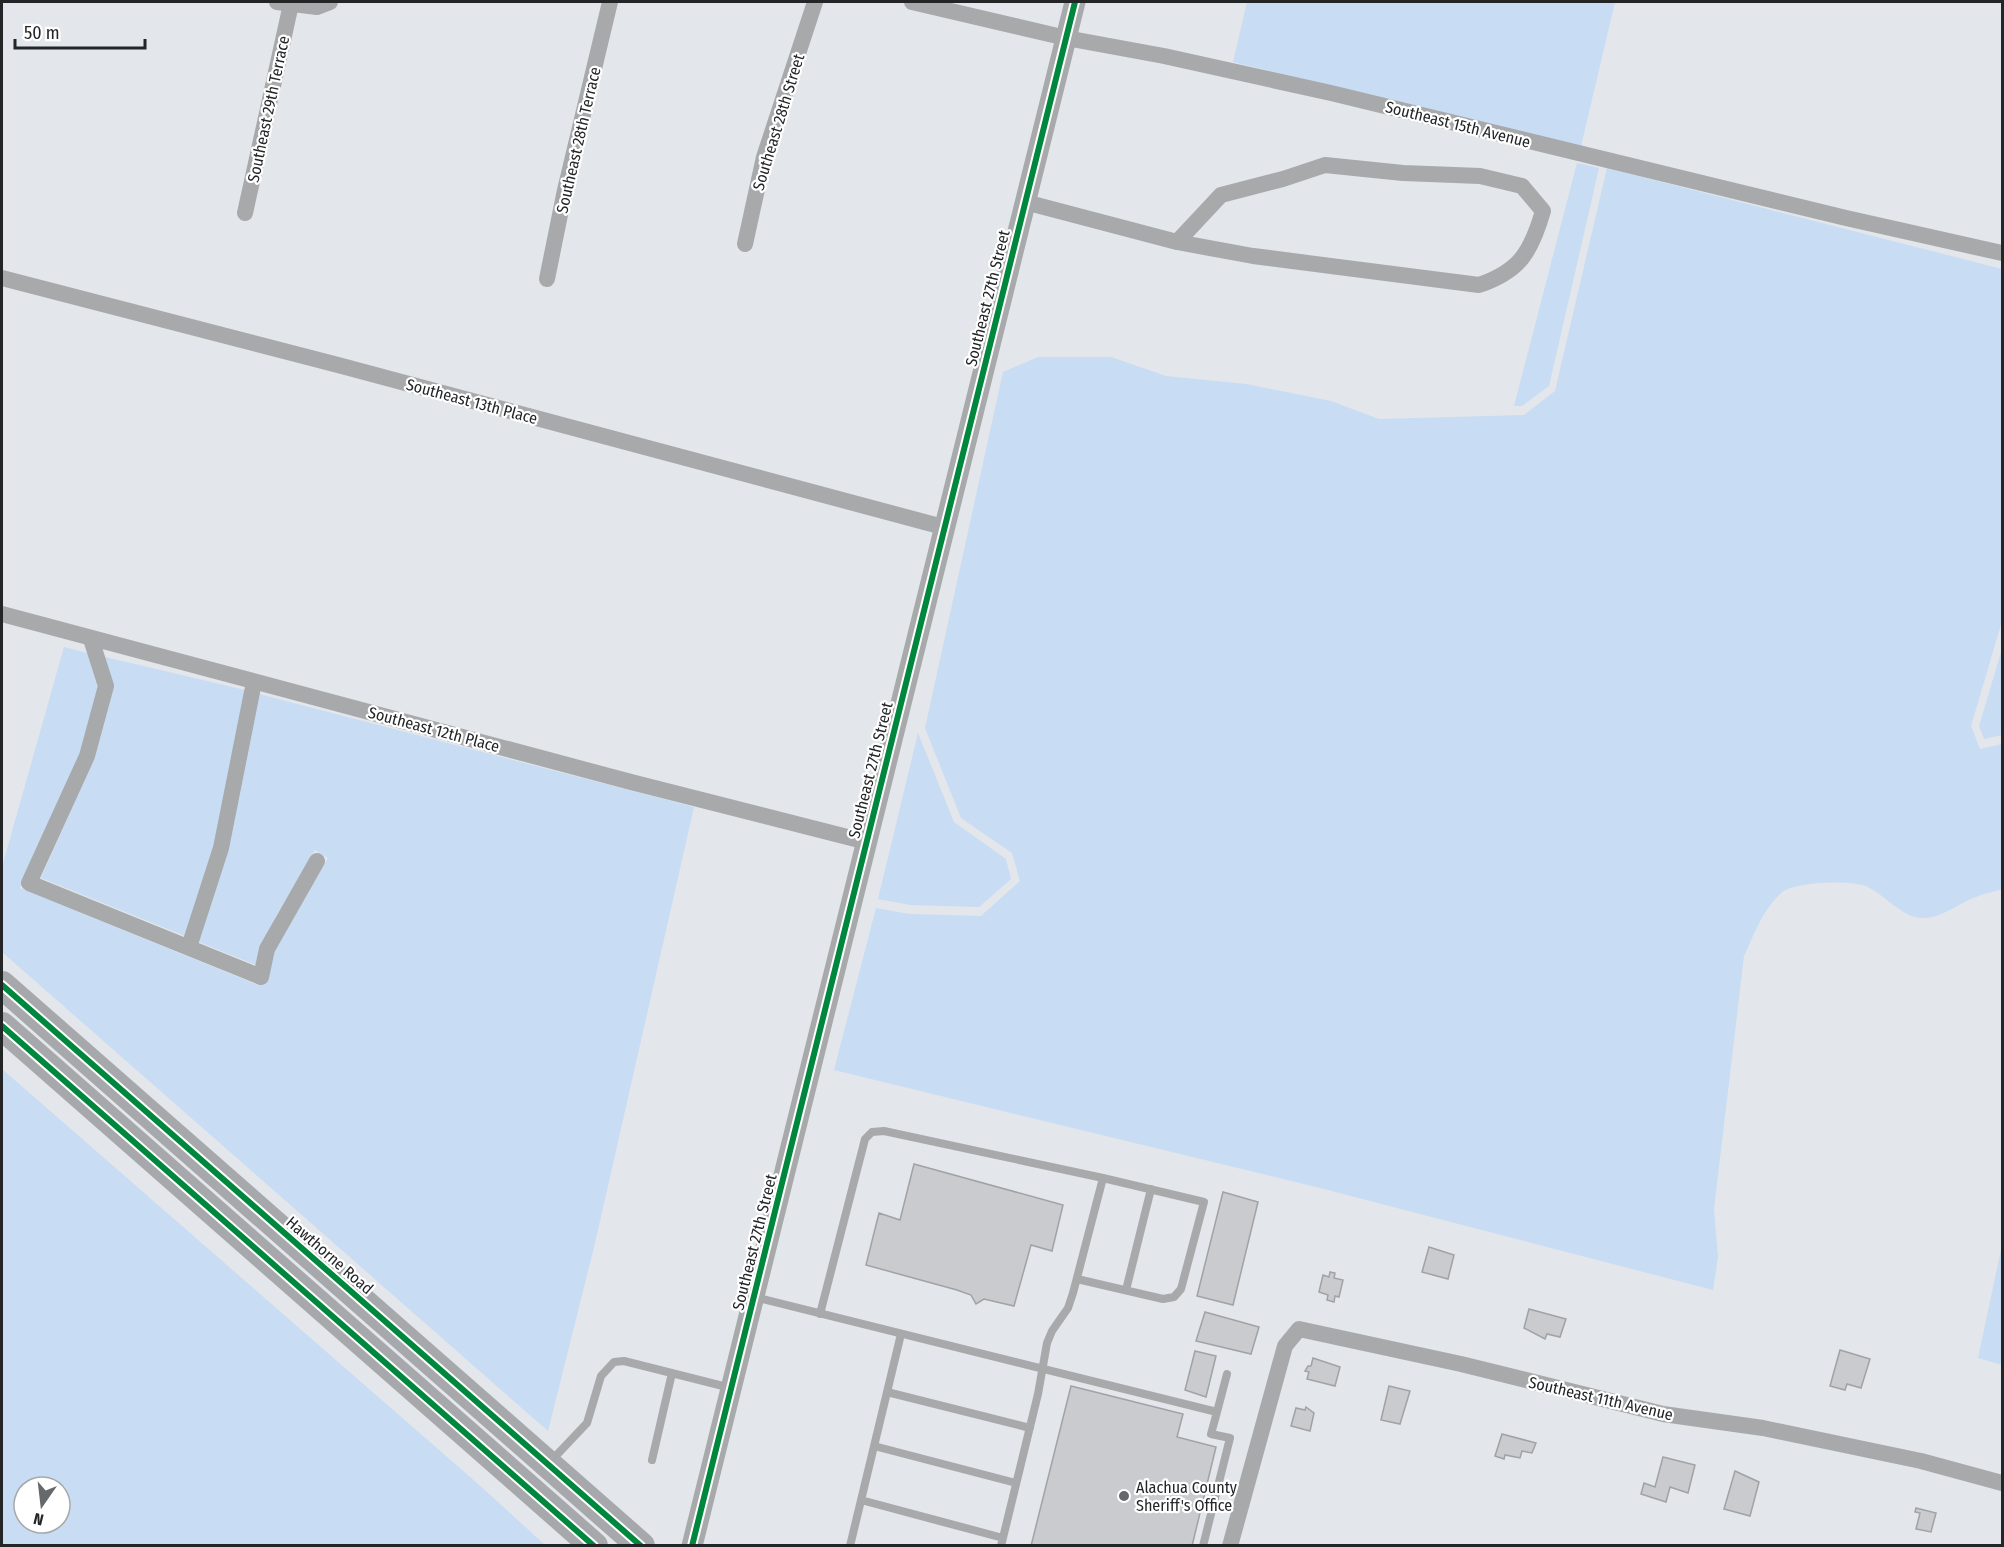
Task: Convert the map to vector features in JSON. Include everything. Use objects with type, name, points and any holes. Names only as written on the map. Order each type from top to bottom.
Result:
[{"type":"highway","name":"Hawthorne Road","points":[[2,985],[640,1545]]},
{"type":"highway","points":[[2,1026],[594,1545]]},
{"type":"highway","points":[[312,1298],[333,1275]]},
{"type":"street","points":[[284,3],[317,7],[330,2]]},
{"type":"street","name":"Southeast 28th Terrace","points":[[547,279],[565,190],[610,2]]},
{"type":"street","name":"Southeast 28th Street","points":[[745,244],[764,157],[815,2]]},
{"type":"street","name":"Southeast 15th Avenue","points":[[912,2],[1066,38],[1164,56],[1331,93],[1846,218],[2002,253]]},
{"type":"street","name":"Southeast 27th Street","points":[[692,1545],[1075,2]]},
{"type":"street","name":"Southeast 29th Terrace","points":[[245,213],[284,3]]},
{"type":"street","points":[[1025,202],[1177,242],[1253,256],[1479,285],[1503,277],[1533,245],[1543,211],[1521,186],[1480,176],[1403,173],[1325,165],[1221,195],[1177,242]]},
{"type":"street","name":"Southeast 13th Place","points":[[2,278],[338,364],[943,527]]},
{"type":"street","name":"Southeast 12th Place","points":[[2,614],[867,842]]},
{"type":"street","points":[[91,639],[106,686],[87,756],[29,883],[261,977],[267,949],[317,861]]},
{"type":"street","points":[[189,947],[221,848],[254,682]]},
{"type":"street","name":"Southeast 11th Avenue","points":[[1230,1545],[1285,1346],[1299,1329],[1428,1357],[1663,1414],[1775,1430],[1921,1461],[2002,1483]]},
{"type":"lane","points":[[820,1314],[864,1139],[872,1132],[884,1131],[1204,1202],[1181,1289],[1174,1298],[1163,1299],[1077,1279]]},
{"type":"lane","points":[[861,1500],[1002,1542],[1052,1331],[1068,1308],[1103,1178]]},
{"type":"lane","points":[[1126,1290],[1151,1189]]},
{"type":"lane","points":[[754,1297],[1217,1412]]},
{"type":"lane","points":[[850,1545],[901,1334]]},
{"type":"lane","points":[[548,1464],[587,1423],[607,1367],[614,1362],[624,1361],[732,1388]]},
{"type":"lane","points":[[652,1460],[672,1373]]},
{"type":"lane","points":[[1203,1545],[1230,1438],[1211,1434],[1227,1374]]},
{"type":"lane","points":[[887,1392],[1030,1428]]},
{"type":"lane","points":[[874,1446],[1016,1483]]},
{"type":"shaded area","points":[[1247,2],[1615,2],[1581,146],[1233,62]]},
{"type":"shaded area","points":[[1577,163],[1599,168],[1549,386],[1522,406],[1514,406]]},
{"type":"shaded area","points":[[1607,168],[2002,269],[2002,621],[1971,726],[1980,749],[2002,744],[2002,889],[1979,896],[1929,918],[1906,913],[1866,886],[1848,883],[1798,886],[1781,893],[1769,906],[1744,956],[1714,1209],[1718,1257],[1713,1290],[1320,1188],[834,1070],[876,908],[909,914],[981,916],[1020,881],[1012,853],[961,818],[925,728],[1003,372],[1038,357],[1111,357],[1166,376],[1246,384],[1331,401],[1379,419],[1524,415],[1555,391]]},
{"type":"shaded area","points":[[64,647],[87,653],[98,687],[80,754],[20,888],[258,985],[268,978],[274,952],[328,858],[315,850],[276,916],[256,965],[199,942],[259,694],[694,807],[595,1243],[548,1431],[2,952],[2,867]]},
{"type":"shaded area","points":[[2002,649],[2002,735],[1984,739],[1979,726]]},
{"type":"shaded area","points":[[105,657],[245,690],[214,847],[185,936],[41,878],[94,758]]},
{"type":"shaded area","points":[[918,733],[954,822],[1006,859],[1011,879],[979,907],[910,905],[878,899]]},
{"type":"shaded area","points":[[2,1069],[477,1483],[545,1545],[2,1545]]},
{"type":"shaded area","points":[[2002,1245],[2002,1365],[1978,1358]]},
{"type":"building","points":[[914,1164],[1063,1205],[1052,1251],[1031,1245],[1014,1306],[984,1299],[976,1304],[971,1295],[957,1290],[866,1265],[879,1213],[900,1220]]},
{"type":"building","points":[[1223,1192],[1258,1202],[1233,1305],[1197,1296]]},
{"type":"building","points":[[1429,1247],[1454,1255],[1448,1279],[1422,1272]]},
{"type":"building","points":[[1330,1272],[1335,1273],[1334,1278],[1343,1280],[1339,1297],[1335,1296],[1334,1302],[1327,1300],[1328,1295],[1319,1292],[1323,1275],[1329,1277]]},
{"type":"building","points":[[1529,1309],[1566,1319],[1560,1337],[1547,1334],[1545,1339],[1524,1328]]},
{"type":"building","points":[[1205,1312],[1259,1327],[1251,1354],[1196,1341]]},
{"type":"building","points":[[1840,1350],[1870,1359],[1861,1388],[1847,1384],[1845,1390],[1830,1386]]},
{"type":"building","points":[[1195,1351],[1216,1356],[1206,1397],[1185,1390]]},
{"type":"building","points":[[1313,1358],[1340,1367],[1335,1386],[1307,1379],[1309,1372],[1305,1371],[1308,1366],[1311,1366]]},
{"type":"building","name":"Alachua County Sheriff's Office","points":[[1071,1386],[1183,1414],[1177,1437],[1216,1447],[1192,1546],[1031,1546]]},
{"type":"building","points":[[1389,1386],[1410,1391],[1400,1424],[1381,1420]]},
{"type":"building","points":[[1306,1407],[1314,1413],[1310,1431],[1291,1426],[1296,1408],[1305,1410]]},
{"type":"building","points":[[1502,1434],[1536,1443],[1532,1453],[1522,1451],[1520,1458],[1505,1455],[1504,1459],[1495,1456]]},
{"type":"building","points":[[1663,1457],[1695,1465],[1688,1493],[1670,1487],[1666,1502],[1641,1494],[1644,1483],[1655,1487]]},
{"type":"building","points":[[1735,1471],[1759,1482],[1750,1516],[1724,1509]]},
{"type":"building","points":[[1916,1508],[1936,1513],[1931,1532],[1916,1529],[1920,1513],[1915,1512]]},
{"type":"cycle path","points":[[692,1546],[1075,2]]},
{"type":"cycle path","points":[[2,985],[641,1546]]},
{"type":"cycle path","points":[[2,1026],[594,1546]]},
{"type":"place","name":"Alachua County Sheriff's Office","points":[[1124,1496]]}]
